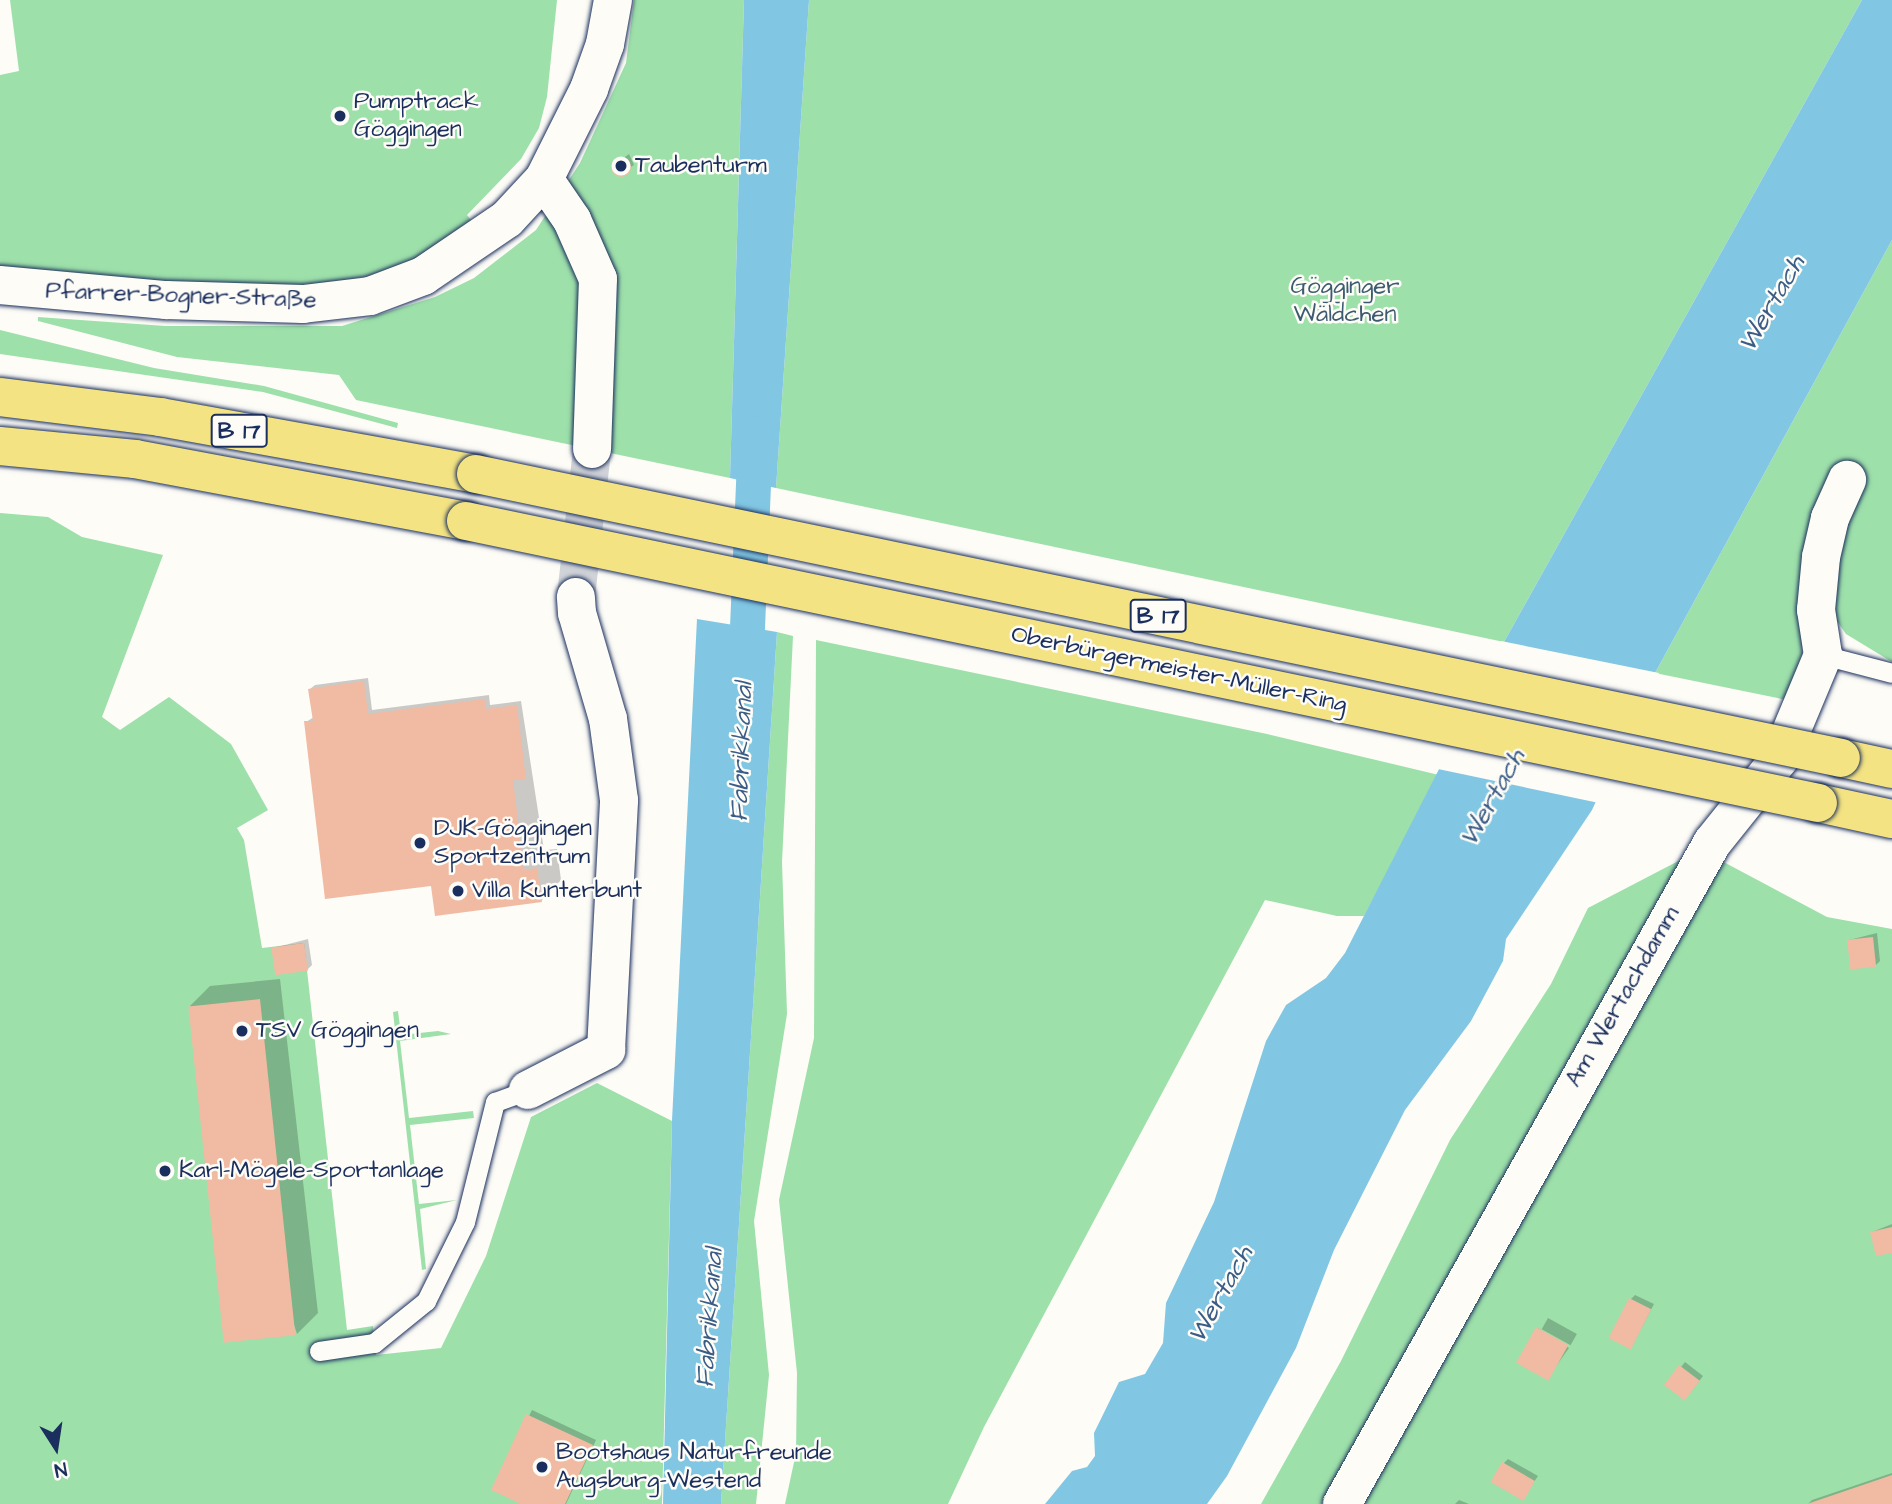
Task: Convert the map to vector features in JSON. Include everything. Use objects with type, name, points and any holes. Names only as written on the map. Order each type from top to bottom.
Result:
[{"type":"highway","name":"Oberbürgermeister-Müller-Ring","points":[[0,397],[160,418],[476,474],[1892,769]]},
{"type":"highway","name":"Oberbürgermeister-Müller-Ring","points":[[6,448],[135,459],[466,521],[1892,819]]},
{"type":"street","name":"Pfarrer-Bogner-Straße","points":[[0,285],[166,300],[303,304],[370,296],[423,276],[460,254],[506,219],[544,179],[589,89],[605,44],[613,0]]},
{"type":"street","points":[[544,179],[572,220],[598,279],[592,449]]},
{"type":"street","points":[[1823,655],[1816,610],[1821,556],[1830,519],[1847,480]]},
{"type":"street","points":[[528,1090],[606,1050],[619,800],[608,719],[577,613],[576,597]]},
{"type":"street","name":"Am Wertachdamm","points":[[1342,1504],[1705,855],[1780,758],[1823,655]]},
{"type":"lane","points":[[1823,655],[1892,673]]},
{"type":"lane","points":[[319,1351],[374,1343],[426,1301],[465,1223],[495,1102],[528,1090]]},
{"type":"green space","points":[[10,0],[557,0],[547,97],[539,128],[521,159],[467,215],[471,220],[413,260],[380,274],[309,287],[165,284],[0,268],[0,75],[19,71]]},
{"type":"green space","points":[[634,0],[744,0],[730,478],[356,400],[339,375],[177,357],[38,321],[38,317],[165,326],[342,326],[435,297],[474,278],[536,230],[580,163],[626,63]]},
{"type":"green space","name":"Gögginger Wäldchen","points":[[809,0],[1862,0],[1504,642],[776,488]]},
{"type":"green space","points":[[1892,240],[1892,662],[1846,634],[1806,576],[1802,654],[1787,700],[1655,673]]},
{"type":"green space","points":[[0,330],[154,368],[264,386],[398,423],[397,428],[263,392],[0,354]]},
{"type":"green space","name":"Karl-Mögele-Sportanlage","points":[[0,513],[48,517],[82,537],[163,555],[102,717],[120,730],[169,697],[231,744],[268,810],[237,828],[244,840],[262,948],[304,943],[347,1330],[373,1326],[376,1355],[441,1348],[486,1256],[531,1117],[597,1083],[672,1121],[662,1504],[0,1504]]},
{"type":"green space","points":[[777,632],[793,636],[782,862],[787,1014],[754,1221],[769,1375],[756,1504],[721,1504]]},
{"type":"green space","points":[[816,640],[1267,734],[1439,775],[1364,916],[1337,916],[1265,900],[984,1427],[948,1504],[785,1504],[796,1453],[797,1373],[779,1200],[814,1038]]},
{"type":"green space","points":[[1686,857],[1331,1504],[1261,1504],[1341,1361],[1450,1140],[1551,984],[1588,908]]},
{"type":"green space","points":[[1718,859],[1827,917],[1892,929],[1892,1504],[1362,1504]]},
{"type":"green space","points":[[398,1011],[401,1035],[438,1031],[451,1034],[400,1041],[409,1118],[473,1111],[474,1118],[410,1125],[419,1204],[457,1200],[420,1209],[426,1269],[422,1270],[393,1012]]},
{"type":"water","points":[[744,0],[809,0],[776,488],[730,478]]},
{"type":"water","name":"Wertach","points":[[1862,0],[1892,0],[1892,240],[1655,673],[1592,810],[1506,939],[1503,961],[1471,1021],[1405,1110],[1334,1250],[1296,1348],[1227,1476],[1207,1504],[1045,1504],[1072,1471],[1087,1467],[1095,1456],[1094,1433],[1119,1382],[1145,1374],[1163,1343],[1166,1303],[1214,1202],[1266,1041],[1286,1005],[1326,978],[1345,953],[1504,642]]},
{"type":"water","points":[[697,619],[777,632],[721,1504],[663,1504],[672,1121]]},
{"type":"pier","points":[[1501,641],[1659,673],[1599,803],[1438,769]]},
{"type":"building","name":"Taubenturm","points":[[621,157],[628,160],[631,167],[628,174],[621,177],[614,174],[611,167],[614,160]]},
{"type":"building","points":[[364,681],[368,714],[485,699],[486,709],[517,705],[526,779],[513,780],[524,870],[537,868],[542,902],[435,916],[431,886],[325,899],[304,721],[313,721],[308,689]]},
{"type":"building","points":[[1873,937],[1876,967],[1850,970],[1847,940]]},
{"type":"building","points":[[304,943],[308,971],[275,975],[271,948]]},
{"type":"building","points":[[260,999],[295,1335],[224,1343],[188,1007]]},
{"type":"building","points":[[1892,1227],[1892,1253],[1876,1256],[1870,1232]]},
{"type":"building","points":[[1629,1298],[1651,1309],[1631,1349],[1609,1338]]},
{"type":"building","points":[[1536,1327],[1568,1345],[1548,1381],[1516,1363]]},
{"type":"building","points":[[1679,1365],[1700,1381],[1685,1401],[1664,1385]]},
{"type":"building","name":"Bootshaus Naturfreunde Augsburg-Westend","points":[[526,1414],[593,1445],[565,1504],[521,1504],[491,1490]]},
{"type":"building","points":[[1502,1462],[1535,1481],[1523,1501],[1490,1482]]},
{"type":"building","points":[[1892,1475],[1892,1504],[1807,1504]]},
{"type":"waterway","name":"Fabrikkanal","points":[[745,675],[755,433]]},
{"type":"tunnel","points":[[576,597],[592,449]]},
{"type":"place","name":"Pumptrack Göggingen","points":[[340,116]]},
{"type":"place","name":"Taubenturm","points":[[621,166]]},
{"type":"place","name":"DJK-Göggingen Sportzentrum","points":[[420,843]]},
{"type":"place","name":"Villa Kunterbunt","points":[[458,891]]},
{"type":"place","name":"TSV Göggingen","points":[[242,1031]]},
{"type":"place","name":"Karl-Mögele-Sportanlage","points":[[165,1171]]},
{"type":"place","name":"Bootshaus Naturfreunde Augsburg-Westend","points":[[542,1467]]}]
